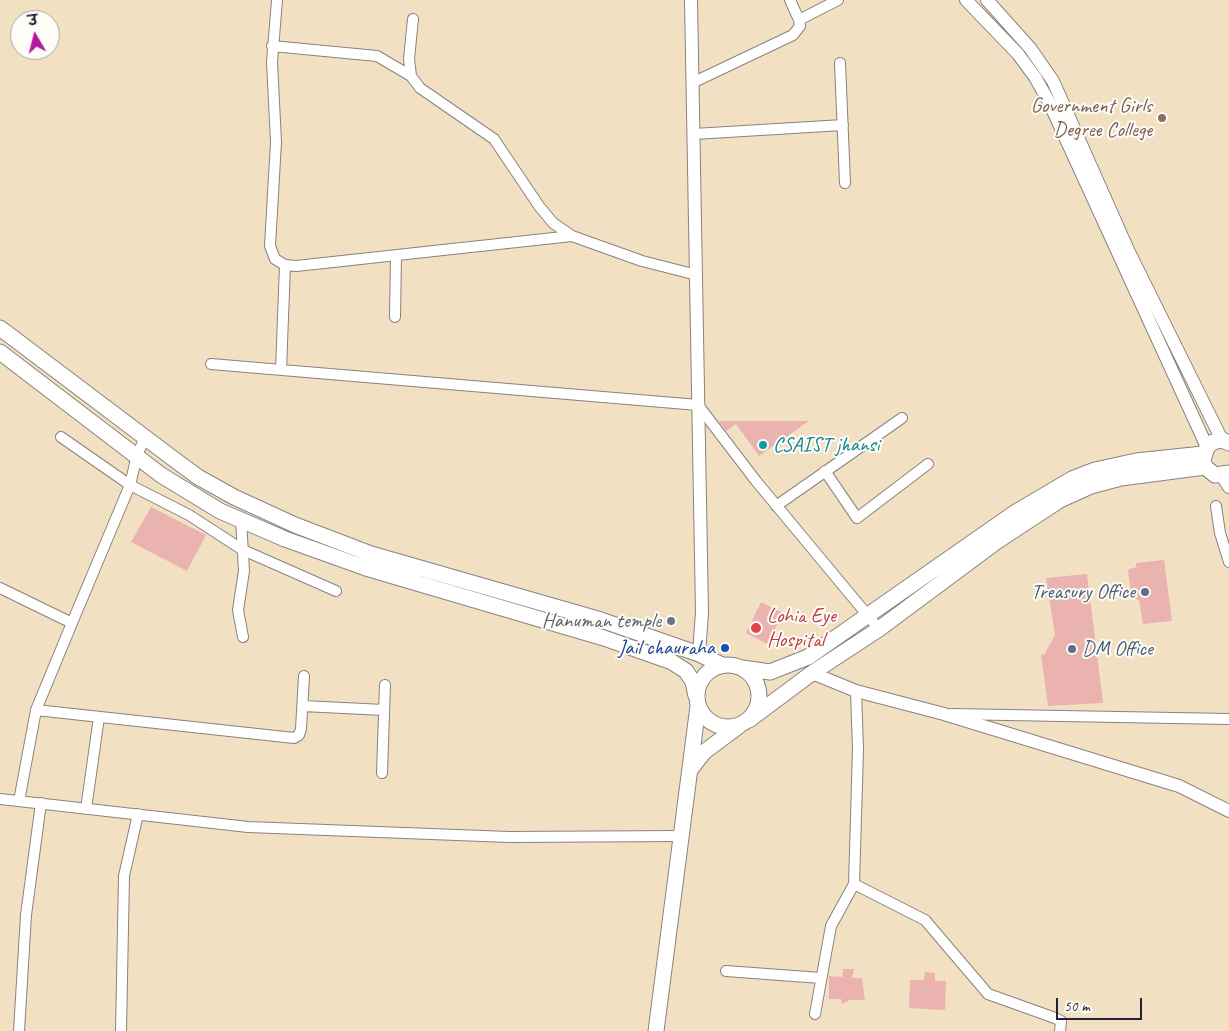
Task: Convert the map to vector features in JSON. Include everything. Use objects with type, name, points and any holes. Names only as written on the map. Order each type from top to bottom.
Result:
[{"type":"main road","points":[[0,328],[198,476],[234,497],[295,525],[371,554],[601,620],[699,654],[722,665],[770,672],[808,657],[1016,512],[1072,479],[1095,470],[1136,461],[1205,456]]},
{"type":"main road","points":[[0,352],[191,495],[285,539],[366,568],[604,638],[672,662],[686,671],[693,682],[697,701],[703,715],[711,723],[721,727],[745,722],[756,712],[759,692],[751,674],[742,668]]},
{"type":"main road","points":[[690,770],[704,752],[812,673],[878,629],[989,547],[1060,500],[1091,486],[1121,478],[1166,470],[1205,456],[1214,442],[1225,442]]},
{"type":"main road","points":[[1205,456],[1215,475],[1227,479]]},
{"type":"main road","points":[[656,1031],[690,770],[698,685],[712,669],[722,665]]},
{"type":"street","points":[[277,0],[272,46],[276,142],[270,246],[275,260],[285,265],[572,236]]},
{"type":"street","points":[[691,0],[702,612],[699,654]]},
{"type":"street","points":[[692,84],[793,35],[800,26],[790,0]]},
{"type":"street","points":[[799,20],[838,0]]},
{"type":"street","points":[[966,0],[1018,54],[1035,77],[1049,102],[1205,456]]},
{"type":"street","points":[[987,0],[1030,48],[1053,81],[1128,250],[1225,442]]},
{"type":"street","points":[[410,76],[409,60],[413,19]]},
{"type":"street","points":[[272,46],[377,56],[410,76],[420,88],[494,139],[539,206],[553,223],[572,236],[642,261],[696,275]]},
{"type":"street","points":[[840,63],[846,183]]},
{"type":"street","points":[[694,134],[843,125]]},
{"type":"street","points":[[395,317],[396,255]]},
{"type":"street","points":[[281,370],[285,265]]},
{"type":"street","points":[[211,364],[698,405],[776,506],[878,629]]},
{"type":"street","points":[[776,506],[902,418]]},
{"type":"street","points":[[61,437],[130,485],[189,515],[242,550],[336,591]]},
{"type":"street","points":[[19,801],[36,710],[130,485],[136,455],[145,438]]},
{"type":"street","points":[[825,471],[857,518],[928,464]]},
{"type":"street","points":[[1216,506],[1220,533],[1229,562]]},
{"type":"street","points":[[241,520],[244,571],[238,610],[243,637]]},
{"type":"street","points":[[0,588],[72,623]]},
{"type":"street","points":[[812,673],[856,690],[944,714],[1179,786],[1229,811]]},
{"type":"street","points":[[36,710],[294,738],[302,729],[304,676]]},
{"type":"street","points":[[382,773],[385,685]]},
{"type":"street","points":[[815,1014],[831,926],[854,884],[858,750],[856,690]]},
{"type":"street","points":[[303,706],[384,710]]},
{"type":"street","points":[[944,714],[1229,719]]},
{"type":"street","points":[[86,808],[99,717]]},
{"type":"street","points":[[0,799],[248,827],[509,836],[681,836]]},
{"type":"street","points":[[19,1031],[26,914],[41,804]]},
{"type":"street","points":[[121,1031],[124,876],[138,814]]},
{"type":"street","points":[[854,884],[925,920],[988,994],[1061,1021],[1061,1031]]},
{"type":"street","points":[[726,971],[821,978]]},
{"type":"building","name":"CSAIST jhansi","points":[[719,421],[809,421],[759,456],[736,424],[726,431]]},
{"type":"building","points":[[151,507],[206,535],[187,571],[131,542]]},
{"type":"building","points":[[1164,560],[1172,621],[1143,624],[1139,600],[1133,598],[1131,593],[1128,570],[1136,567],[1136,563]]},
{"type":"building","points":[[1087,574],[1103,703],[1048,706],[1041,655],[1044,655],[1055,635],[1046,578]]},
{"type":"building","points":[[761,602],[783,613],[767,644],[746,633]]},
{"type":"building","points":[[843,969],[854,969],[852,978],[862,978],[865,1000],[850,1000],[842,1004],[841,999],[829,999],[829,976],[842,977]]},
{"type":"building","points":[[925,972],[935,973],[935,981],[946,981],[945,1010],[909,1008],[910,980],[924,980]]},
{"type":"place","name":"Government Girls Degree College","points":[[1162,118]]},
{"type":"place","name":"CSAIST jhansi","points":[[763,445]]},
{"type":"place","name":"Treasury Office","points":[[1145,592]]},
{"type":"place","name":"Hanuman temple","points":[[671,621]]},
{"type":"place","name":"Lohia Eye Hospital","points":[[756,628]]},
{"type":"place","name":"Jail chauraha","points":[[725,648]]},
{"type":"place","name":"DM Office","points":[[1072,649]]}]
